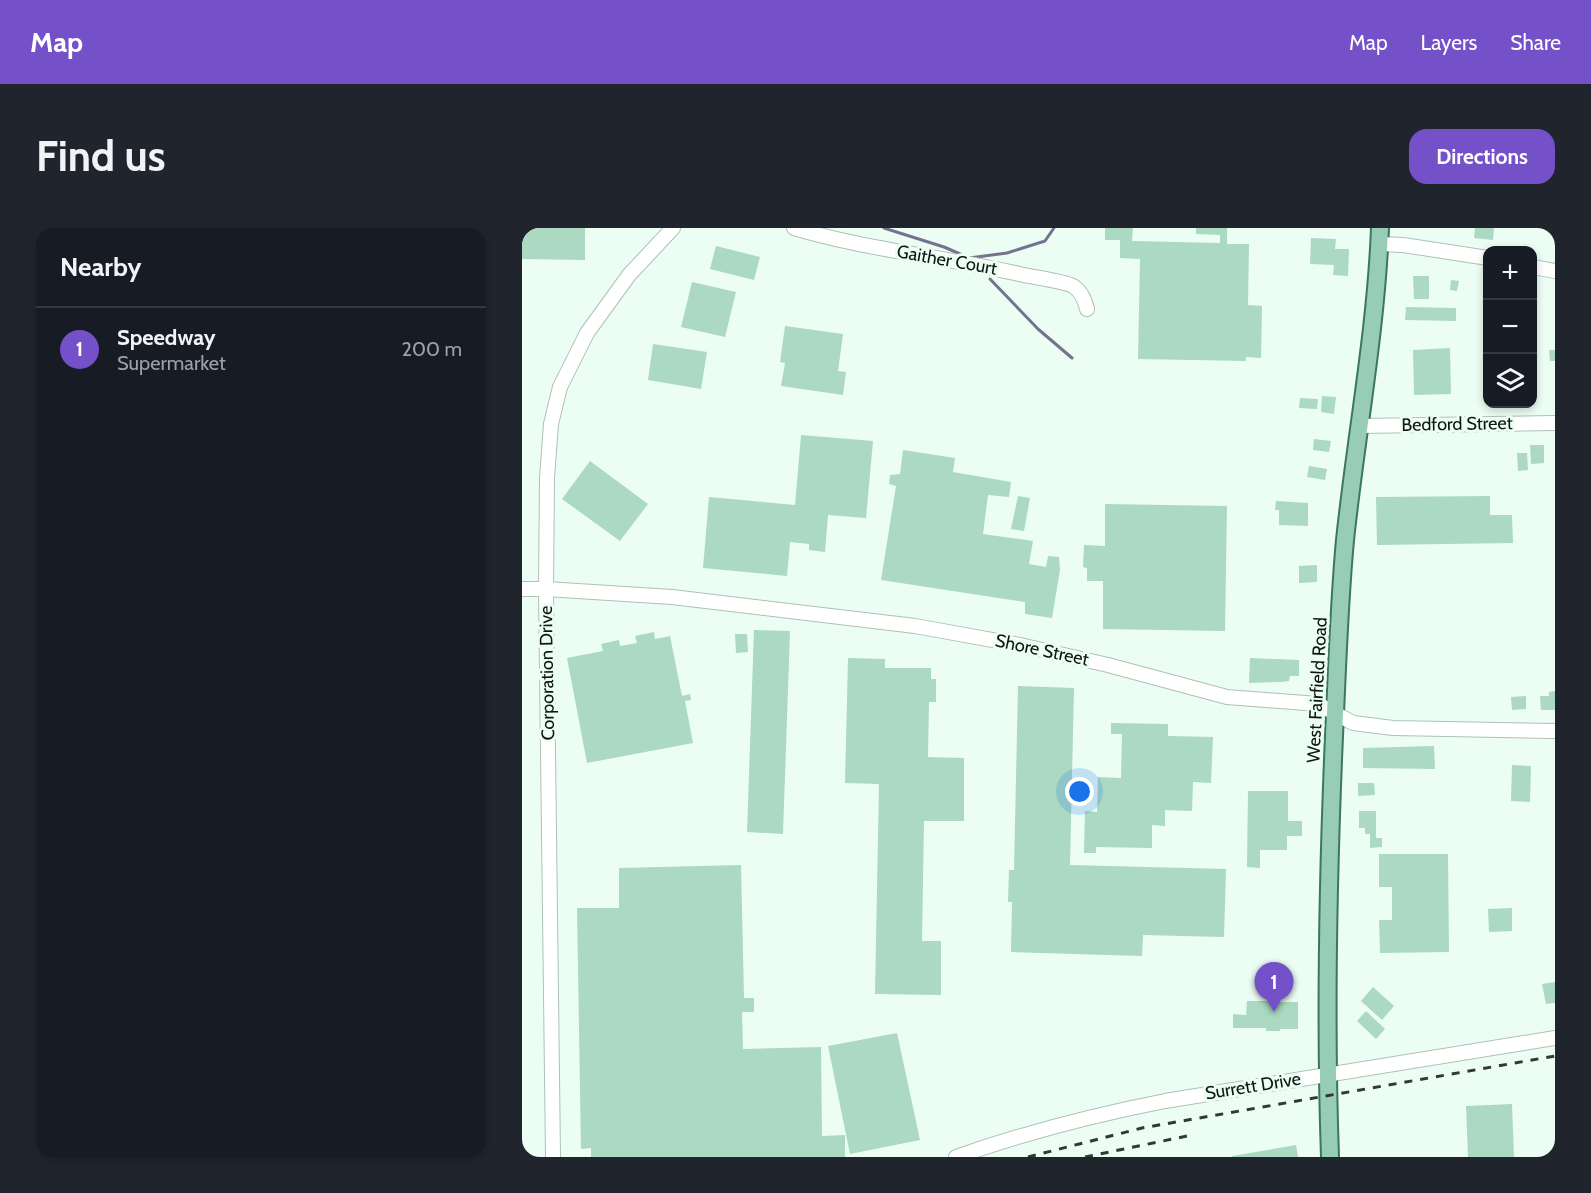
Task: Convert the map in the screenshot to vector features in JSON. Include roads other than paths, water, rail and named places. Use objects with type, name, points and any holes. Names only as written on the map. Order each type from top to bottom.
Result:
[{"type":"main road","name":"West Fairfield Road","points":[[1330,1157],[1329,850],[1335,713],[1343,566],[1378,279],[1380,236]]},
{"type":"street","name":"Corporation Drive","points":[[554,1157],[546,589],[548,451],[552,415],[560,387],[587,333],[629,275],[674,228]]},
{"type":"street","name":"Gaither Court","points":[[794,228],[851,243],[1001,270],[1073,286],[1084,297],[1088,309]]},
{"type":"street","points":[[1380,236],[1426,248],[1483,257]]},
{"type":"street","points":[[1537,268],[1555,271]]},
{"type":"street","name":"Bedford Street","points":[[1359,426],[1555,423]]},
{"type":"street","name":"Shore Street","points":[[522,589],[672,597],[915,626],[1020,645],[1108,665],[1227,697],[1318,704],[1353,723],[1393,728],[1555,731]]},
{"type":"street","name":"Surrett Drive","points":[[956,1157],[1005,1140],[1106,1113],[1174,1099],[1555,1038]]},
{"type":"waterway","points":[[884,228],[944,247],[967,257]]},
{"type":"waterway","points":[[969,258],[1007,253],[1045,241],[1054,228]]},
{"type":"waterway","points":[[990,279],[1038,329],[1072,358]]},
{"type":"railway","points":[[1028,1157],[1142,1128],[1555,1056]]},
{"type":"railway","points":[[1085,1157],[1192,1135]]},
{"type":"place","name":"Speedway","points":[[1274,1012]]}]
